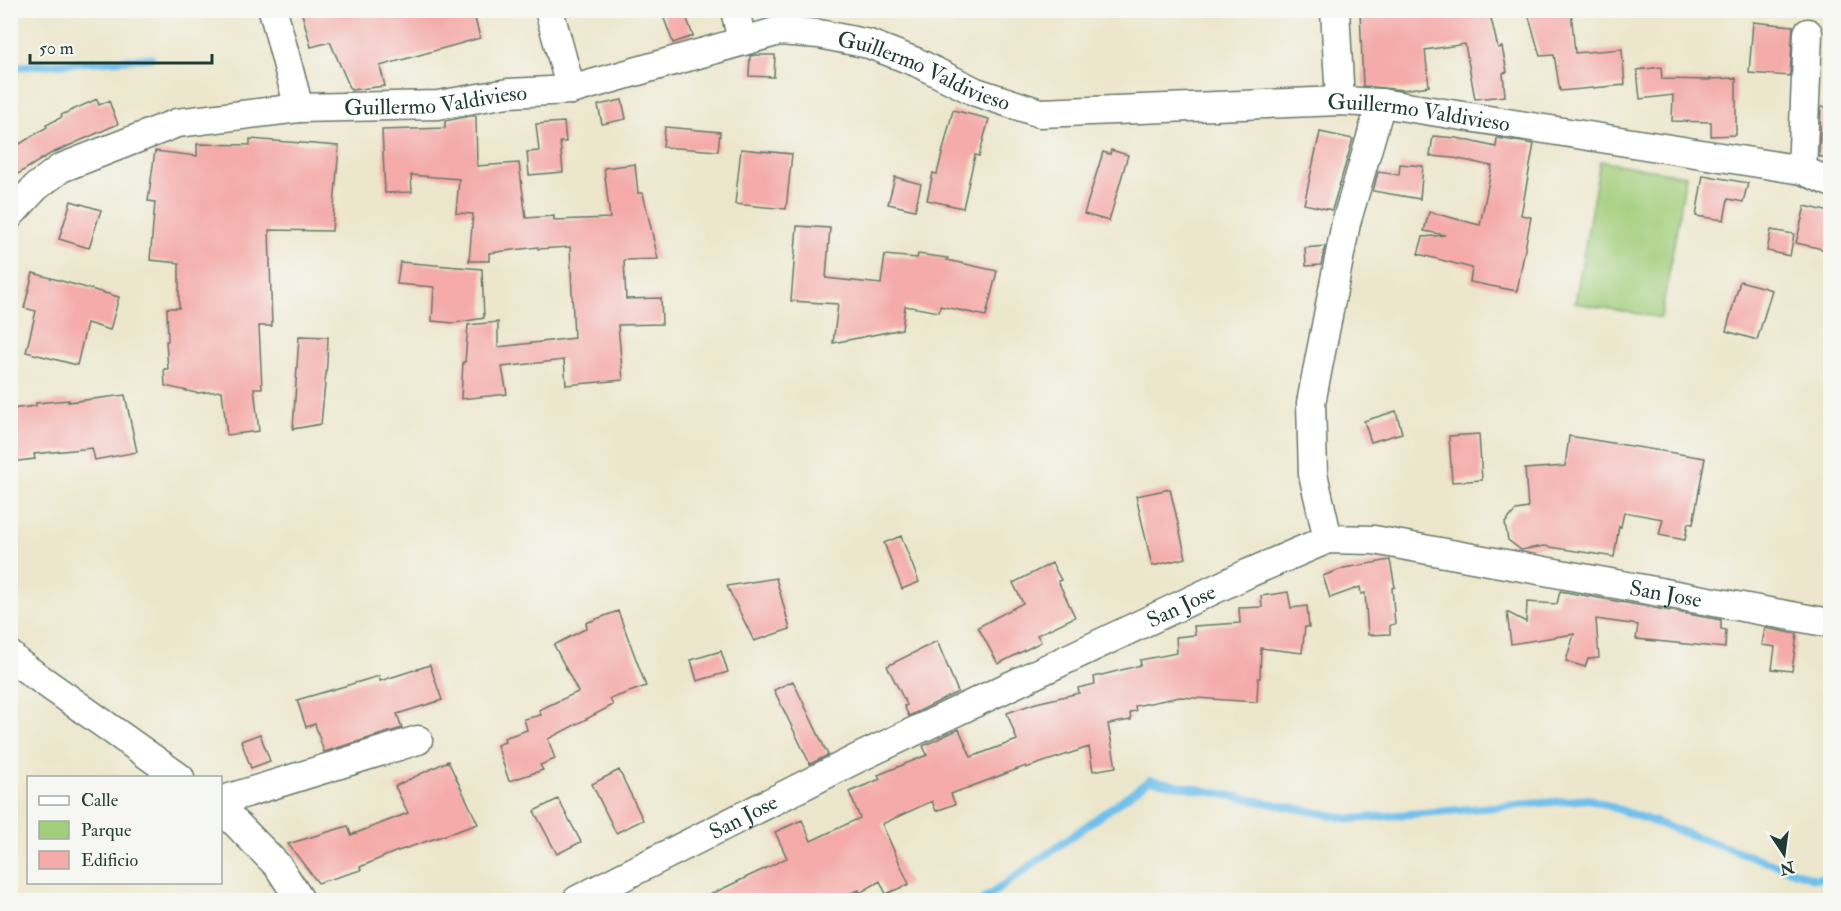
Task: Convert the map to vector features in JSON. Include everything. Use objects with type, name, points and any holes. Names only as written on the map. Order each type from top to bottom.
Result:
[{"type":"street","points":[[273,10],[299,108]]},
{"type":"street","points":[[549,10],[571,90]]},
{"type":"street","points":[[735,10],[742,41]]},
{"type":"street","points":[[1335,10],[1340,101]]},
{"type":"street","name":"Guillermo Valdivieso","points":[[10,215],[36,187],[61,168],[177,123],[299,108],[438,105],[508,93],[571,90],[779,31],[819,34],[869,44],[916,62],[976,92],[1040,113],[1340,101],[1381,103],[1802,171],[1830,182]]},
{"type":"street","points":[[1802,171],[1808,33]]},
{"type":"street","points":[[1328,539],[1313,474],[1311,403],[1346,223],[1381,103]]},
{"type":"street","name":"San Jose","points":[[577,900],[858,758],[1249,573],[1328,539],[1374,540],[1830,623]]},
{"type":"street","points":[[10,655],[18,663],[179,776]]},
{"type":"street","points":[[222,800],[418,740]]},
{"type":"street","points":[[222,809],[278,866],[300,900]]},
{"type":"green space","points":[[1600,161],[1686,176],[1661,318],[1575,303]]},
{"type":"building","points":[[301,10],[473,10],[480,38],[380,66],[385,86],[351,90],[330,42],[311,47]]},
{"type":"building","points":[[661,10],[684,10],[693,36],[673,43]]},
{"type":"building","points":[[1360,10],[1489,10],[1498,48],[1502,47],[1507,72],[1503,73],[1505,96],[1475,99],[1465,44],[1425,50],[1429,86],[1403,90],[1363,86]]},
{"type":"building","points":[[1527,10],[1571,10],[1575,53],[1622,49],[1625,85],[1560,91],[1554,55],[1540,56]]},
{"type":"building","points":[[1753,22],[1793,26],[1790,76],[1749,73]]},
{"type":"building","points":[[775,55],[774,77],[749,76],[750,56]]},
{"type":"building","points":[[1661,67],[1662,79],[1736,78],[1736,135],[1711,136],[1711,122],[1672,121],[1673,95],[1640,99],[1637,70]]},
{"type":"building","points":[[97,99],[99,105],[109,101],[118,124],[50,154],[10,179],[10,150],[47,127],[46,125],[62,117],[61,115]]},
{"type":"building","points":[[622,100],[626,119],[602,124],[598,105]]},
{"type":"building","points":[[1821,107],[1830,108],[1830,157],[1819,157]]},
{"type":"building","points":[[953,110],[989,119],[979,156],[975,155],[963,208],[927,200],[933,173],[937,174]]},
{"type":"building","points":[[476,116],[477,166],[519,163],[526,218],[554,216],[554,220],[610,218],[604,168],[635,164],[638,193],[643,193],[658,259],[624,260],[626,299],[661,298],[662,324],[618,325],[623,380],[566,385],[564,360],[502,367],[507,394],[461,399],[468,325],[498,322],[498,347],[574,338],[570,247],[538,249],[538,247],[489,253],[489,261],[469,261],[473,214],[456,213],[459,179],[411,175],[412,192],[385,193],[382,130],[445,128],[445,121]]},
{"type":"building","points":[[564,122],[566,142],[560,142],[563,172],[529,175],[527,152],[539,151],[536,124]]},
{"type":"building","points":[[665,127],[720,132],[718,151],[663,147]]},
{"type":"building","points":[[1320,132],[1353,139],[1332,210],[1304,204]]},
{"type":"building","points":[[1433,136],[1457,138],[1496,147],[1497,138],[1534,144],[1521,215],[1531,217],[1517,291],[1470,282],[1472,268],[1418,254],[1423,237],[1445,235],[1424,231],[1429,212],[1480,225],[1492,166],[1454,158],[1430,156]]},
{"type":"building","points":[[250,139],[339,146],[332,231],[269,230],[272,326],[259,326],[262,388],[254,388],[259,431],[227,435],[222,391],[196,393],[165,386],[164,369],[168,369],[167,308],[179,308],[179,263],[150,260],[155,202],[148,201],[155,151],[197,156],[197,144],[250,145]]},
{"type":"building","points":[[741,149],[792,154],[786,209],[735,204]]},
{"type":"building","points":[[1111,150],[1128,155],[1109,221],[1084,214],[1103,152],[1110,154]]},
{"type":"building","points":[[1400,164],[1423,166],[1420,199],[1373,191],[1378,172],[1399,175]]},
{"type":"building","points":[[1703,175],[1748,183],[1743,202],[1728,199],[1724,220],[1696,216]]},
{"type":"building","points":[[895,177],[921,184],[915,210],[888,204]]},
{"type":"building","points":[[71,201],[101,210],[89,248],[59,239]]},
{"type":"building","points":[[1805,206],[1830,212],[1827,250],[1796,243]]},
{"type":"building","points":[[797,226],[830,228],[826,278],[881,284],[885,255],[917,258],[918,254],[948,258],[947,260],[997,271],[986,316],[940,306],[939,312],[905,306],[902,329],[833,343],[838,304],[791,301]]},
{"type":"building","points":[[1771,230],[1794,234],[1790,256],[1767,251]]},
{"type":"building","points":[[1325,246],[1321,265],[1306,266],[1305,248]]},
{"type":"building","points":[[400,262],[482,269],[484,318],[454,323],[432,321],[434,287],[397,284]]},
{"type":"building","points":[[33,273],[119,297],[110,330],[87,323],[77,365],[26,352],[36,311],[24,308]]},
{"type":"building","points":[[1740,281],[1772,290],[1757,340],[1726,331]]},
{"type":"building","points":[[299,336],[328,337],[327,363],[321,424],[293,429]]},
{"type":"building","points":[[125,395],[137,452],[95,460],[92,448],[34,454],[35,459],[10,462],[10,409],[36,406],[36,403],[69,400],[68,402]]},
{"type":"building","points":[[1396,411],[1402,433],[1371,442],[1364,421]]},
{"type":"building","points":[[1479,434],[1482,480],[1452,482],[1449,436]]},
{"type":"building","points":[[1569,436],[1705,458],[1693,524],[1688,523],[1685,540],[1659,535],[1663,519],[1624,512],[1621,527],[1619,526],[1614,557],[1544,546],[1521,550],[1508,540],[1505,523],[1516,510],[1528,508],[1525,469],[1565,466]]},
{"type":"building","points":[[1170,489],[1186,558],[1152,566],[1136,496]]},
{"type":"building","points":[[901,536],[919,582],[902,589],[884,543]]},
{"type":"building","points":[[1390,560],[1395,587],[1392,588],[1395,624],[1390,625],[1390,634],[1368,635],[1365,593],[1361,594],[1360,587],[1330,598],[1323,576],[1344,568]]},
{"type":"building","points":[[1052,563],[1075,617],[1037,635],[1041,642],[998,664],[978,627],[1023,603],[1013,583]]},
{"type":"building","points":[[776,578],[790,629],[754,641],[727,586]]},
{"type":"building","points":[[1560,591],[1721,620],[1721,629],[1726,630],[1725,648],[1636,639],[1638,625],[1596,619],[1599,658],[1588,659],[1585,667],[1566,661],[1574,634],[1511,644],[1507,612],[1526,622],[1527,602],[1557,604]]},
{"type":"building","points":[[1288,592],[1291,608],[1307,606],[1309,627],[1305,627],[1302,653],[1261,648],[1257,702],[1180,697],[1135,706],[1136,711],[1130,712],[1131,720],[1108,724],[1116,767],[1093,771],[1089,747],[1026,768],[1026,766],[951,794],[955,804],[936,811],[932,801],[882,824],[909,884],[886,894],[880,881],[860,893],[859,890],[831,900],[699,900],[787,858],[775,832],[802,820],[811,841],[860,818],[849,792],[880,779],[878,775],[927,755],[923,746],[959,729],[971,757],[1017,740],[1007,713],[1036,703],[1079,693],[1078,688],[1095,684],[1094,677],[1141,665],[1140,660],[1177,653],[1176,637],[1195,635],[1194,626],[1240,623],[1239,608],[1262,607],[1261,596]]},
{"type":"building","points":[[618,611],[646,686],[610,699],[613,705],[548,739],[555,759],[540,765],[543,770],[509,781],[497,745],[505,742],[504,738],[527,730],[524,719],[541,715],[539,710],[578,692],[554,645],[587,628],[586,623]]},
{"type":"building","points":[[1765,628],[1797,634],[1792,671],[1772,669],[1775,647],[1762,645]]},
{"type":"building","points":[[937,641],[958,692],[909,716],[904,706],[907,705],[887,666]]},
{"type":"building","points":[[721,651],[728,672],[697,681],[691,660]]},
{"type":"building","points":[[430,665],[442,700],[397,714],[402,728],[324,752],[315,724],[306,727],[297,700],[379,676],[380,681]]},
{"type":"building","points":[[793,681],[828,755],[810,764],[774,690]]},
{"type":"building","points":[[260,734],[270,761],[251,768],[241,741]]},
{"type":"building","points":[[448,761],[478,824],[395,852],[360,867],[361,870],[318,883],[288,844],[348,826],[351,835],[408,813],[395,786]]},
{"type":"building","points":[[619,770],[643,820],[616,833],[592,784]]},
{"type":"building","points":[[558,799],[581,842],[557,854],[534,811]]},
{"type":"waterway","points":[[10,67],[151,58]]},
{"type":"waterway","points":[[983,900],[1150,780],[1351,819],[1589,799],[1813,878],[1830,879]]}]
